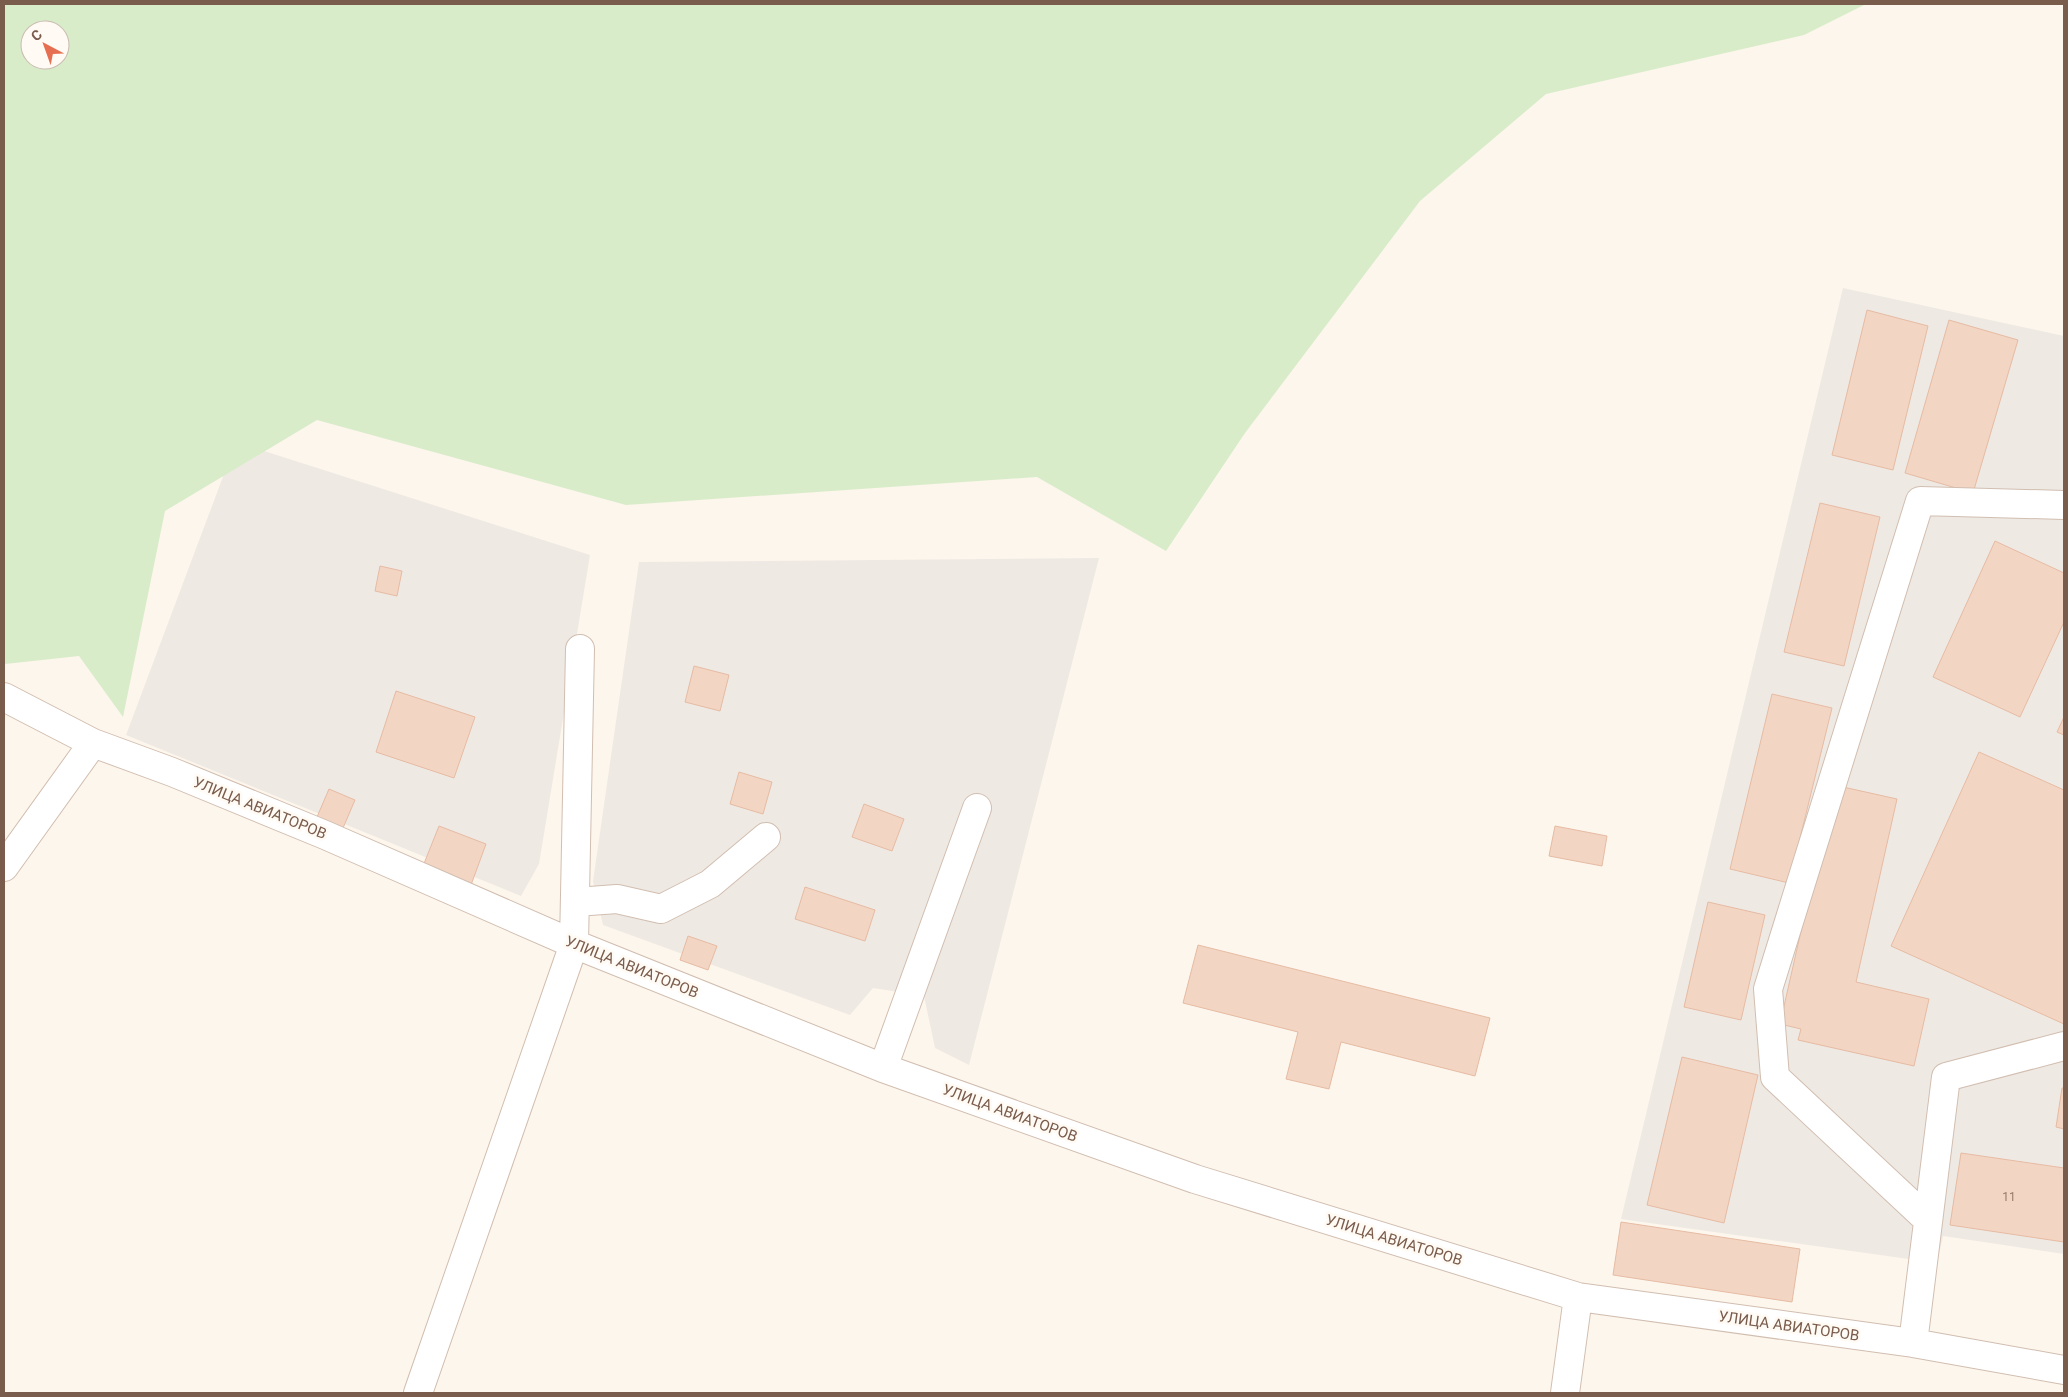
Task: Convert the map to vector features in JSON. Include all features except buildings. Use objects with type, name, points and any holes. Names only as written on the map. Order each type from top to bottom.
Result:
[{"type":"street","points":[[1928,1220],[1775,1076],[1768,989],[1920,501],[2064,505]]},
{"type":"street","points":[[418,1393],[574,944],[580,649]]},
{"type":"street","name":"УЛИЦА АВИАТОРОВ","points":[[4,698],[93,743],[172,772],[325,835],[574,944],[883,1068],[1195,1179],[1578,1297],[1913,1343],[2064,1370]]},
{"type":"street","points":[[4,867],[93,743]]},
{"type":"street","points":[[883,1068],[977,808]]},
{"type":"street","points":[[576,902],[617,899],[661,909],[710,884],[766,837]]},
{"type":"street","points":[[1913,1343],[1946,1077],[2064,1046]]},
{"type":"street","points":[[1565,1393],[1578,1297]]},
{"type":"shaded area","points":[[1843,288],[2064,336],[2064,1254],[1943,1236],[1937,1263],[1621,1219]]},
{"type":"shaded area","points":[[236,442],[590,555],[539,864],[521,896],[126,735]]},
{"type":"shaded area","points":[[1099,558],[969,1065],[935,1048],[924,996],[873,988],[850,1015],[603,925],[593,881],[639,562]]},
{"type":"green space","points":[[4,4],[1866,4],[1804,35],[1546,94],[1420,201],[1245,433],[1166,551],[1037,477],[626,505],[317,420],[165,511],[123,717],[79,656],[5,664]]}]
